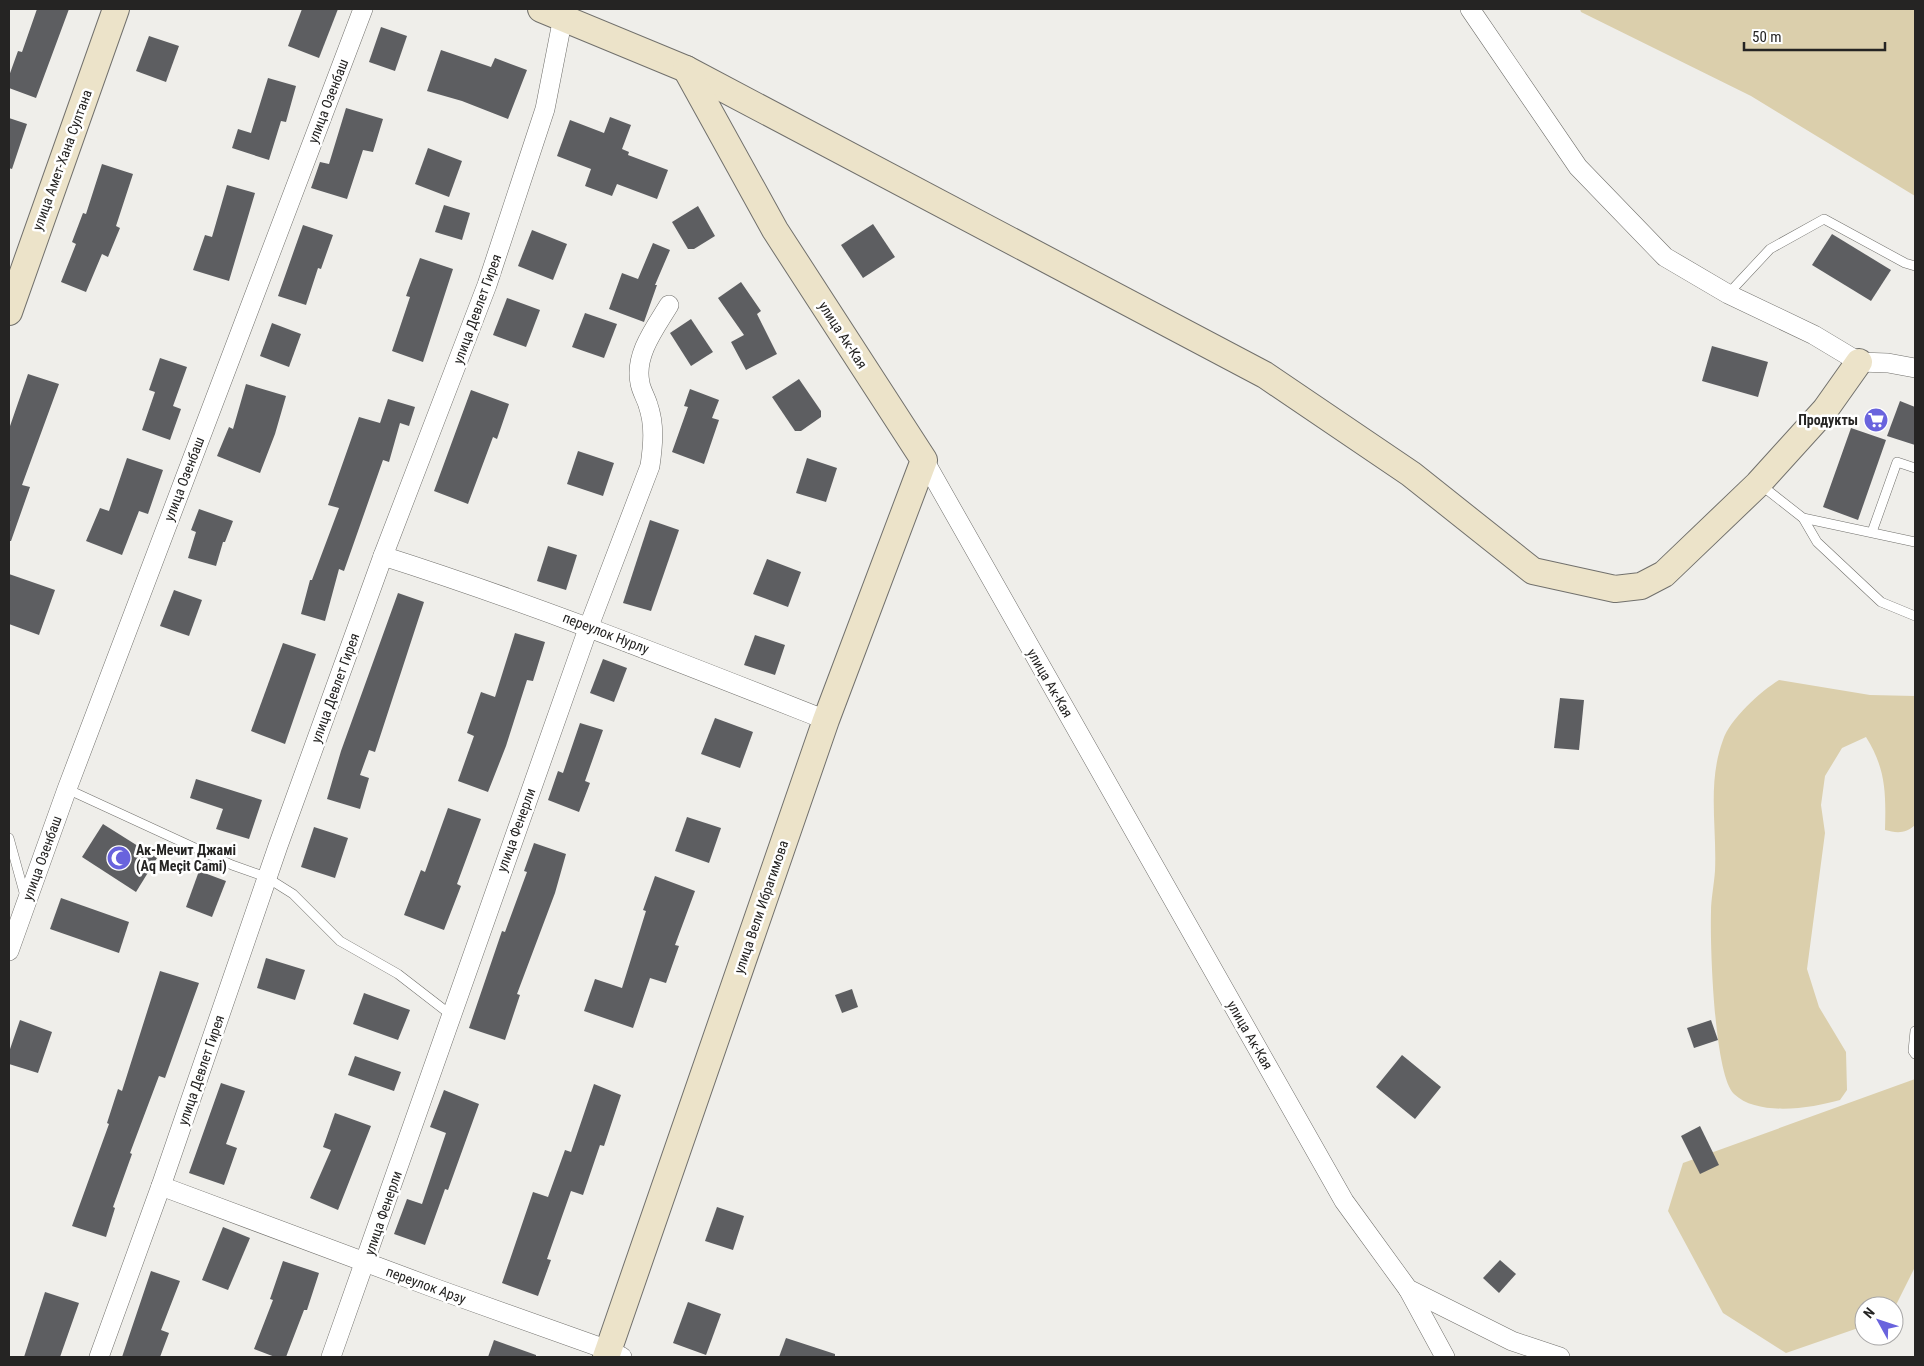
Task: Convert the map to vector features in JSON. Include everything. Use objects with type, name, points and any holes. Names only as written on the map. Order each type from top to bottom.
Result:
[{"type":"street","name":"улица Амет-Хана Султана","points":[[9,312],[116,9]]},
{"type":"street","name":"улица Озенбаш","points":[[9,951],[67,789],[363,9]]},
{"type":"street","points":[[1470,9],[1578,167],[1665,257],[1728,294],[1814,335],[1859,362],[1888,363],[1915,368]]},
{"type":"street","points":[[552,13],[686,69],[1264,374],[1411,474],[1532,571],[1615,589],[1641,586],[1664,574],[1758,484],[1825,410],[1859,362]]},
{"type":"street","name":"улица Девлет Гирея","points":[[99,1357],[161,1186],[266,877],[383,556],[487,285],[545,108],[552,13]]},
{"type":"street","name":"улица Ак-Кая","points":[[686,69],[775,230],[924,460],[1344,1201],[1408,1289],[1512,1340],[1560,1357]]},
{"type":"street","name":"улица Фенерли","points":[[331,1357],[366,1263],[451,1015],[589,626],[650,466],[654,438],[649,407],[640,382],[642,355],[648,338],[669,306]]},
{"type":"street","name":"улица Вели Ибрагимова","points":[[612,1355],[826,720],[924,460]]},
{"type":"street","name":"переулок Нурлу","points":[[383,556],[482,588],[589,626],[826,720]]},
{"type":"street","name":"переулок Арзу","points":[[161,1186],[612,1355]]},
{"type":"street","points":[[1408,1289],[1445,1357]]},
{"type":"lane","points":[[1728,294],[1770,249],[1824,219],[1905,263],[1915,266]]},
{"type":"lane","points":[[1872,532],[1897,462],[1915,468]]},
{"type":"lane","points":[[1758,484],[1803,518],[1817,542],[1882,602],[1915,616]]},
{"type":"lane","points":[[1803,518],[1915,542]]},
{"type":"lane","points":[[67,789],[232,865],[266,877],[293,894],[340,941],[398,974],[451,1015]]},
{"type":"lane","points":[[9,838],[27,901]]},
{"type":"lane","points":[[1915,1031],[1913,1051],[1915,1054]]},
{"type":"shaded area","points":[[1580,9],[1915,9],[1915,196],[1751,96],[1581,12]]},
{"type":"shaded area","points":[[1779,680],[1870,695],[1915,696],[1915,825],[1901,832],[1885,830],[1885,793],[1881,771],[1878,760],[1866,737],[1842,748],[1825,776],[1821,805],[1825,833],[1807,969],[1819,1007],[1846,1052],[1847,1090],[1840,1100],[1815,1106],[1786,1109],[1757,1106],[1744,1101],[1734,1094],[1727,1082],[1718,1037],[1711,928],[1711,902],[1715,871],[1714,789],[1718,756],[1723,740],[1732,723],[1755,698]]},
{"type":"shaded area","points":[[1915,1079],[1915,1267],[1900,1296],[1854,1296],[1854,1329],[1786,1353],[1723,1313],[1668,1211],[1683,1163]]},
{"type":"building","points":[[37,9],[69,9],[36,98],[9,88],[9,76],[18,51],[22,52]]},
{"type":"building","points":[[302,9],[338,9],[319,58],[288,46]]},
{"type":"building","points":[[381,27],[407,36],[395,71],[369,62]]},
{"type":"building","points":[[149,36],[179,46],[166,82],[136,71]]},
{"type":"building","points":[[441,50],[491,67],[495,58],[527,70],[508,119],[462,101],[427,91]]},
{"type":"building","points":[[268,78],[296,86],[286,122],[281,121],[269,160],[232,148],[238,129],[251,133]]},
{"type":"building","points":[[346,108],[383,119],[373,152],[363,150],[347,199],[311,188],[320,162],[329,164]]},
{"type":"building","points":[[610,117],[631,125],[622,149],[629,152],[628,155],[668,170],[657,199],[617,184],[612,196],[585,186],[591,169],[557,156],[570,120],[604,133]]},
{"type":"building","points":[[9,118],[27,124],[12,169],[9,168]]},
{"type":"building","points":[[428,148],[462,161],[449,197],[415,184]]},
{"type":"building","points":[[102,164],[133,174],[116,226],[120,228],[108,257],[102,254],[86,292],[61,282],[76,244],[72,242],[83,213],[86,214]]},
{"type":"building","points":[[227,185],[255,193],[229,281],[193,270],[205,235],[212,237]]},
{"type":"building","points":[[444,205],[470,213],[462,240],[435,232]]},
{"type":"building","points":[[698,206],[715,236],[694,249],[688,249],[672,222]]},
{"type":"building","points":[[873,224],[895,257],[863,278],[841,245]]},
{"type":"building","points":[[303,225],[333,235],[321,269],[318,268],[306,305],[278,296]]},
{"type":"building","points":[[532,230],[567,244],[553,280],[518,266]]},
{"type":"building","points":[[1832,234],[1891,270],[1871,301],[1812,265]]},
{"type":"building","points":[[653,243],[670,250],[655,285],[657,285],[644,322],[609,309],[622,273],[638,279]]},
{"type":"building","points":[[420,258],[453,269],[423,362],[392,351],[410,297],[406,296]]},
{"type":"building","points":[[741,282],[761,311],[757,314],[777,354],[746,370],[731,342],[744,335],[718,298]]},
{"type":"building","points":[[507,298],[540,310],[526,347],[493,335]]},
{"type":"building","points":[[585,313],[617,324],[604,358],[572,347]]},
{"type":"building","points":[[691,319],[713,352],[691,366],[670,333]]},
{"type":"building","points":[[272,323],[301,334],[289,367],[260,356]]},
{"type":"building","points":[[1712,346],[1768,362],[1758,397],[1702,381]]},
{"type":"building","points":[[160,358],[187,367],[173,406],[181,409],[170,440],[142,430],[155,392],[149,390]]},
{"type":"building","points":[[28,374],[59,384],[22,485],[30,487],[11,541],[9,541],[9,429]]},
{"type":"building","points":[[799,379],[821,411],[821,417],[801,431],[795,431],[772,397]]},
{"type":"building","points":[[246,384],[286,396],[275,434],[260,473],[217,456],[229,427],[233,429]]},
{"type":"building","points":[[690,389],[719,400],[712,418],[719,420],[704,464],[672,452],[688,407],[684,406]]},
{"type":"building","points":[[471,390],[509,404],[497,439],[493,437],[468,504],[434,491]]},
{"type":"building","points":[[388,399],[415,407],[409,426],[400,423],[389,462],[383,460],[344,571],[339,569],[325,621],[301,614],[310,580],[312,580],[339,508],[328,505],[359,417],[380,423]]},
{"type":"building","points":[[1900,401],[1915,407],[1915,445],[1887,436]]},
{"type":"building","points":[[1851,428],[1886,440],[1858,520],[1823,507]]},
{"type":"building","points":[[578,451],[614,463],[603,496],[567,484]]},
{"type":"building","points":[[127,458],[163,470],[148,514],[139,511],[122,555],[86,541],[100,508],[109,511]]},
{"type":"building","points":[[807,458],[837,468],[826,502],[796,493]]},
{"type":"building","points":[[199,509],[233,521],[225,542],[223,542],[216,566],[188,558],[196,532],[191,530]]},
{"type":"building","points":[[650,520],[679,530],[651,611],[623,603]]},
{"type":"building","points":[[548,546],[577,555],[566,590],[537,581]]},
{"type":"building","points":[[767,559],[801,572],[788,607],[753,594]]},
{"type":"building","points":[[9,574],[55,590],[39,635],[9,624]]},
{"type":"building","points":[[174,590],[202,600],[189,636],[160,626]]},
{"type":"building","points":[[398,593],[424,602],[375,752],[369,750],[360,775],[369,778],[360,809],[327,799],[341,751]]},
{"type":"building","points":[[515,633],[545,642],[533,681],[527,680],[506,746],[488,792],[458,781],[474,736],[467,733],[481,692],[495,697]]},
{"type":"building","points":[[755,635],[785,645],[775,675],[744,665]]},
{"type":"building","points":[[283,643],[316,654],[285,744],[251,731]]},
{"type":"building","points":[[603,659],[627,668],[614,702],[590,693]]},
{"type":"building","points":[[1560,698],[1584,700],[1579,750],[1554,748]]},
{"type":"building","points":[[715,718],[753,732],[740,768],[701,754]]},
{"type":"building","points":[[580,723],[603,730],[585,781],[590,783],[579,812],[548,800],[558,771],[563,773]]},
{"type":"building","points":[[196,779],[262,800],[249,839],[216,829],[223,809],[190,798]]},
{"type":"building","points":[[448,808],[481,819],[457,884],[461,886],[444,930],[404,915],[421,870],[425,872]]},
{"type":"building","points":[[687,817],[721,828],[709,863],[675,851]]},
{"type":"building","name":"Ак-Мечит Джамі (Aq Meçit Cami)","points":[[103,824],[157,858],[136,892],[82,857]]},
{"type":"building","points":[[314,827],[348,838],[335,878],[301,867]]},
{"type":"building","points":[[534,843],[566,854],[555,893],[517,994],[520,995],[505,1040],[469,1028],[502,931],[505,932],[527,872],[524,871]]},
{"type":"building","points":[[199,871],[226,881],[212,917],[186,907]]},
{"type":"building","points":[[655,876],[695,891],[675,945],[679,946],[666,983],[650,978],[633,1028],[584,1011],[595,979],[622,988],[646,911],[643,910]]},
{"type":"building","points":[[61,898],[129,922],[119,953],[50,929]]},
{"type":"building","points":[[266,958],[305,970],[295,1000],[257,988]]},
{"type":"building","points":[[160,971],[199,983],[165,1078],[159,1076],[130,1153],[132,1154],[113,1207],[115,1208],[106,1237],[72,1226],[109,1124],[107,1123],[118,1089],[122,1091]]},
{"type":"building","points":[[852,989],[858,1007],[842,1013],[835,995]]},
{"type":"building","points":[[364,993],[410,1010],[398,1040],[353,1024]]},
{"type":"building","points":[[20,1020],[52,1032],[38,1073],[9,1064],[9,1052]]},
{"type":"building","points":[[1711,1020],[1718,1040],[1694,1048],[1687,1028]]},
{"type":"building","points":[[1402,1055],[1441,1087],[1415,1119],[1376,1087]]},
{"type":"building","points":[[355,1056],[401,1072],[394,1091],[348,1075]]},
{"type":"building","points":[[221,1083],[245,1091],[226,1144],[237,1148],[224,1185],[189,1173]]},
{"type":"building","points":[[594,1084],[621,1095],[604,1146],[600,1145],[583,1195],[571,1191],[547,1259],[551,1260],[538,1296],[502,1283],[533,1192],[548,1197],[565,1150],[571,1152]]},
{"type":"building","points":[[444,1090],[479,1104],[448,1190],[445,1189],[425,1245],[394,1234],[407,1199],[422,1204],[446,1133],[430,1127]]},
{"type":"building","points":[[335,1113],[371,1126],[338,1210],[310,1198],[331,1150],[323,1147]]},
{"type":"building","points":[[1700,1126],[1719,1165],[1700,1174],[1681,1136]]},
{"type":"building","points":[[717,1207],[744,1216],[733,1250],[705,1241]]},
{"type":"building","points":[[223,1227],[250,1238],[228,1290],[202,1280]]},
{"type":"building","points":[[1500,1260],[1516,1274],[1499,1293],[1483,1278]]},
{"type":"building","points":[[283,1261],[319,1273],[307,1310],[304,1310],[286,1357],[275,1357],[254,1349],[273,1300],[270,1299]]},
{"type":"building","points":[[151,1271],[180,1281],[161,1330],[169,1333],[160,1357],[122,1357]]},
{"type":"building","points":[[45,1292],[79,1303],[60,1357],[24,1357]]},
{"type":"building","points":[[688,1302],[721,1314],[706,1355],[673,1343]]},
{"type":"building","points":[[786,1338],[835,1354],[835,1357],[779,1357]]},
{"type":"building","points":[[494,1340],[536,1355],[536,1357],[488,1357]]},
{"type":"place","name":"Продукты","points":[[1876,420]]},
{"type":"place","name":"Ак-Мечит Джамі (Aq Meçit Cami)","points":[[119,858]]}]
